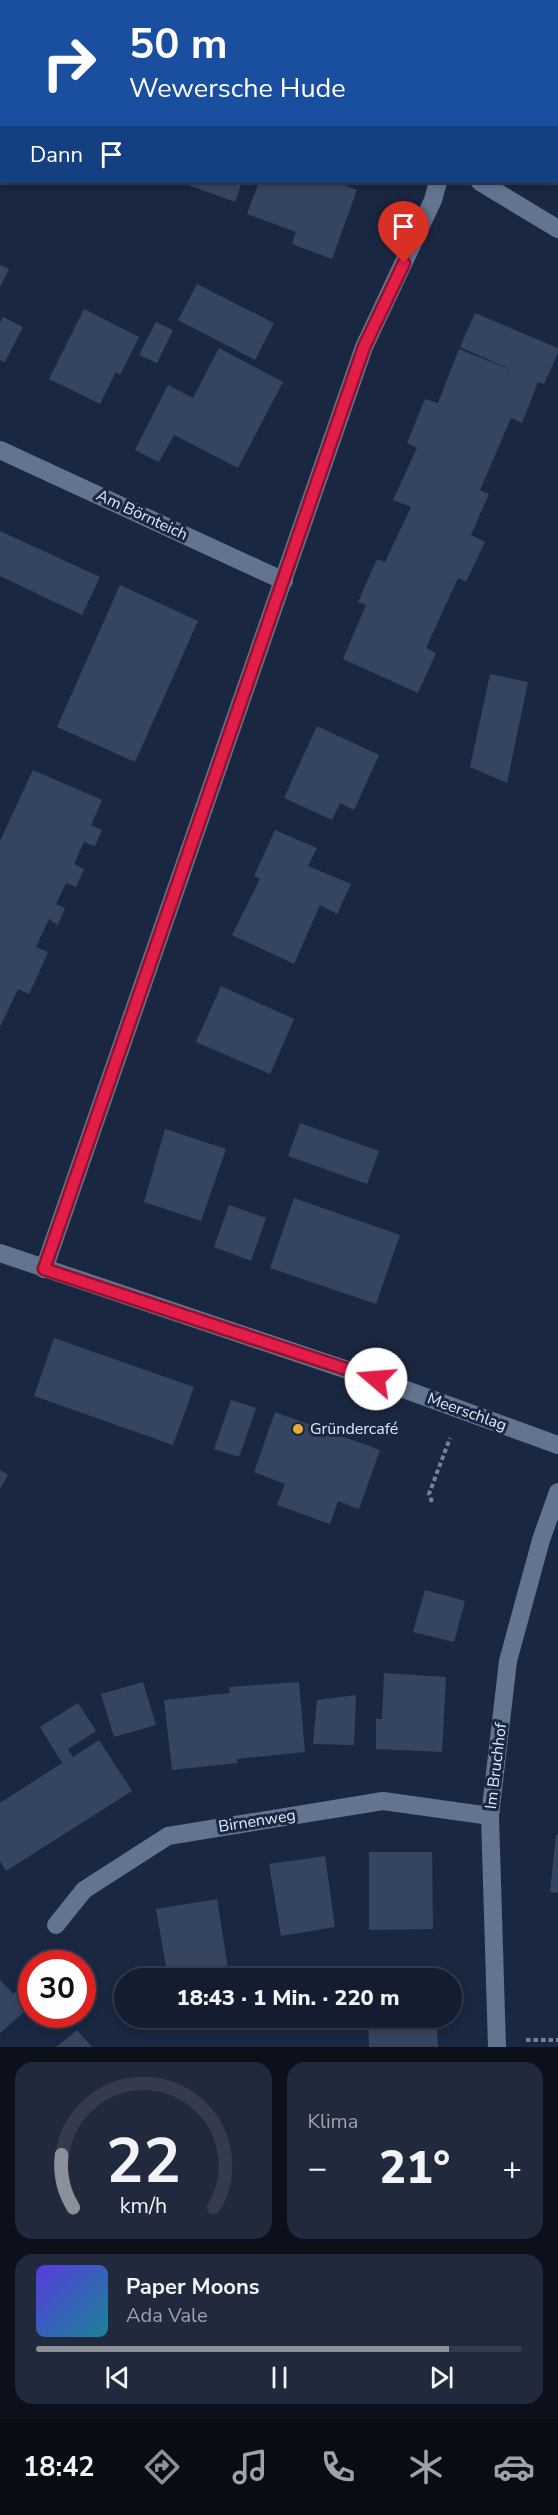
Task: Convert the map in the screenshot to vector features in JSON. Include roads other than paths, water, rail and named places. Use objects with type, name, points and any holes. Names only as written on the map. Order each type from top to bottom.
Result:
[{"type":"street","points":[[44,1269],[364,347],[433,200],[438,183]]},
{"type":"street","points":[[482,183],[558,229]]},
{"type":"street","name":"Am Börnteich","points":[[0,450],[284,581]]},
{"type":"street","name":"Meerschlag","points":[[0,1253],[462,1410],[558,1445]]},
{"type":"street","name":"Im Bruchhof","points":[[496,2047],[490,1816],[508,1661],[541,1540],[558,1492]]},
{"type":"street","name":"Birnenweg","points":[[56,1924],[84,1890],[168,1836],[383,1801],[490,1816]]},
{"type":"place","name":"Gründercafé","points":[[298,1429]]}]
